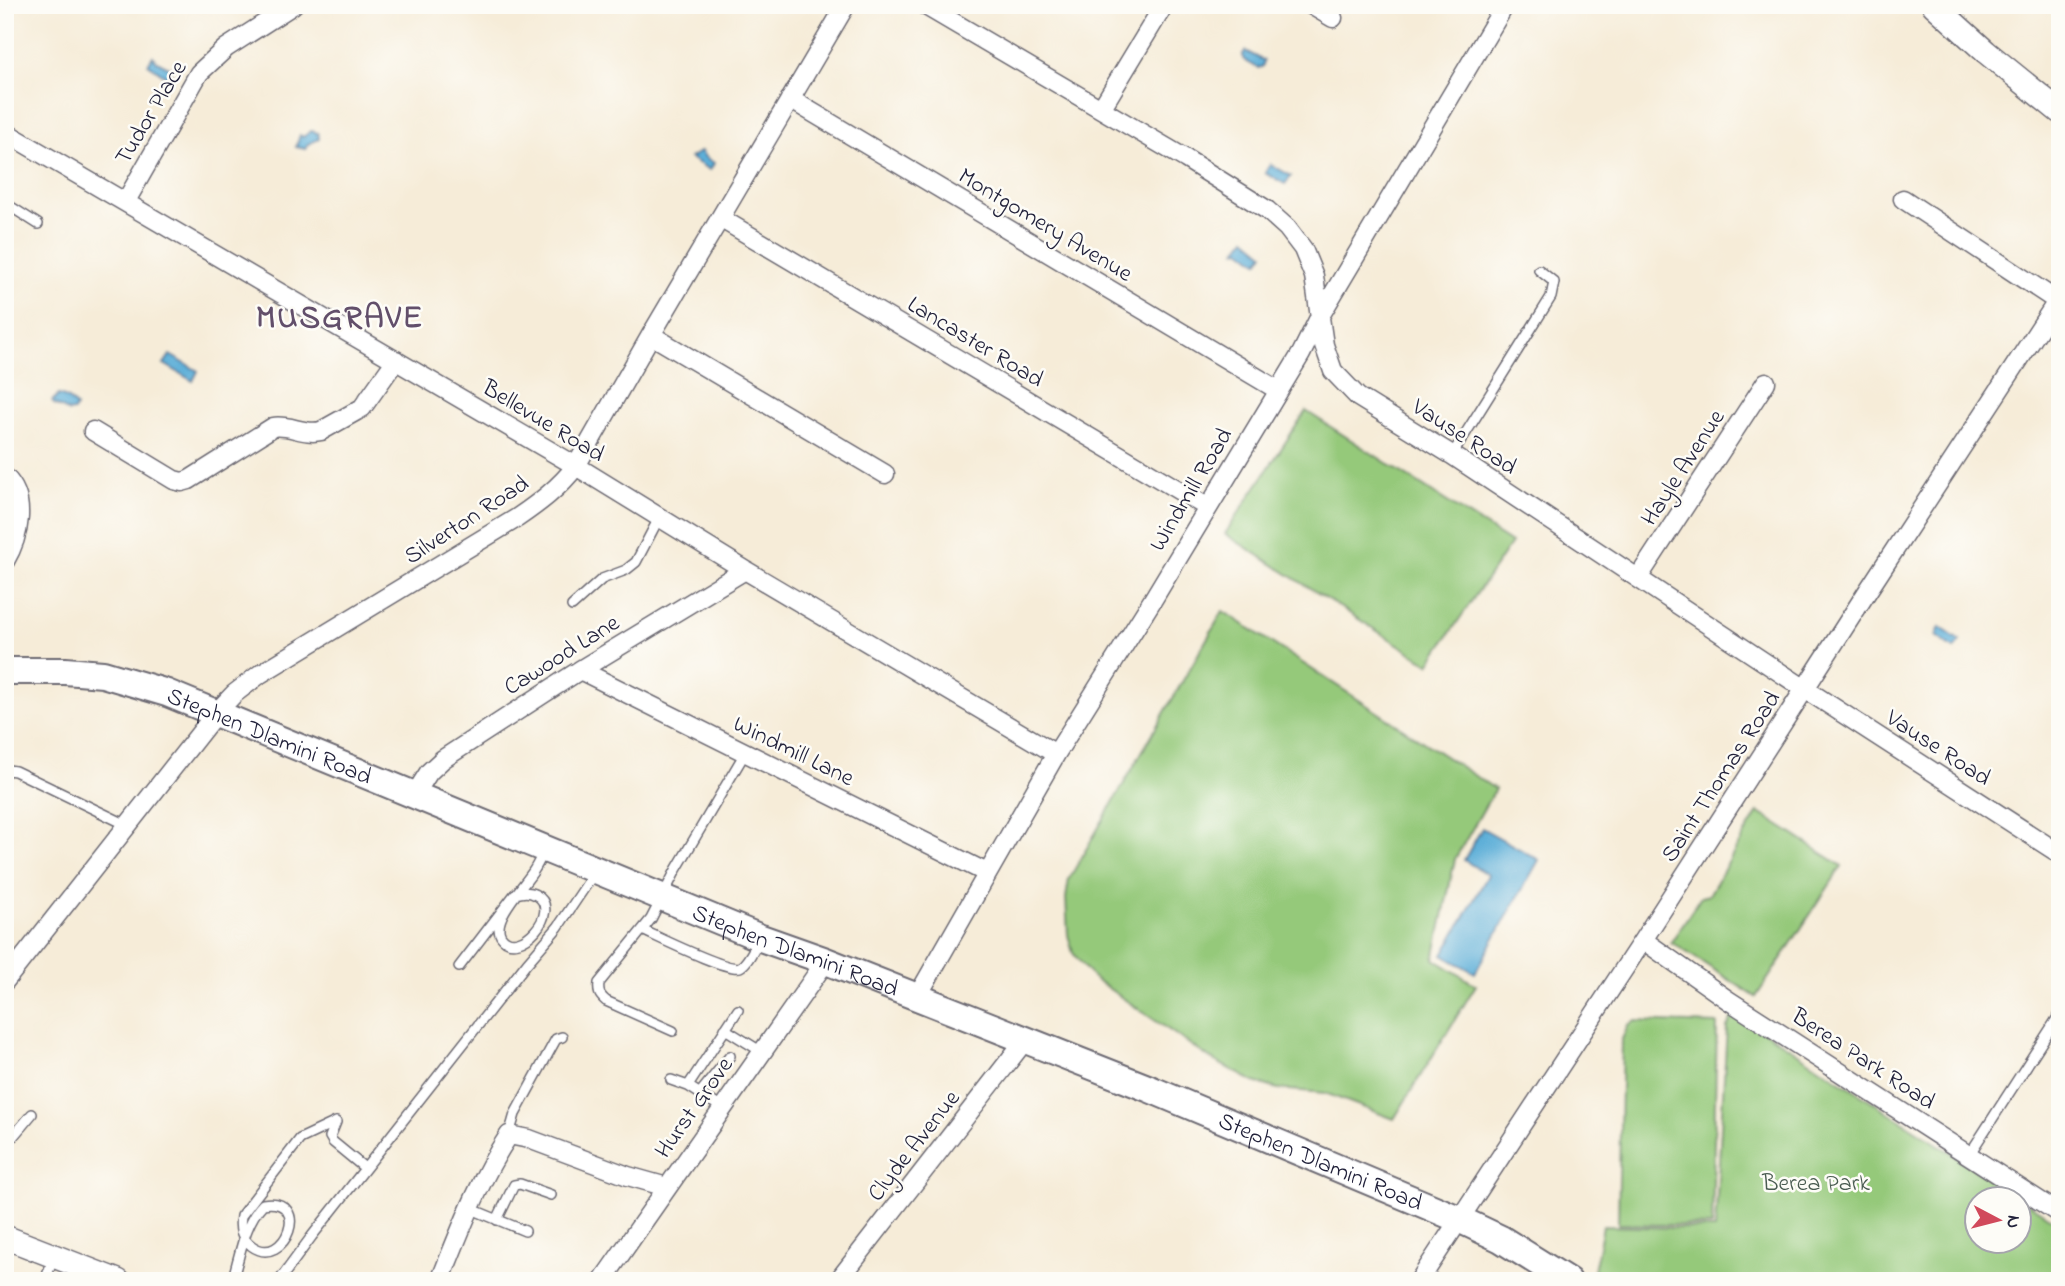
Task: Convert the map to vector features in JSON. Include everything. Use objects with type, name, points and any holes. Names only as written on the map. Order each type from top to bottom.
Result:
[{"type":"main road","name":"Stephen Dlamini Road","points":[[5,671],[103,674],[167,693],[761,938],[1150,1089],[1461,1220],[1501,1239],[1568,1281]]},
{"type":"street","name":"Tudor Place","points":[[126,201],[199,73],[226,48],[293,5]]},
{"type":"street","name":"Silverton Road","points":[[5,981],[216,713],[234,694],[261,674],[540,503],[568,477],[846,5]]},
{"type":"street","name":"Vause Road","points":[[924,5],[1267,209],[1287,228],[1303,249],[1314,276],[1324,345],[1333,371],[1358,397],[1452,455],[2060,854]]},
{"type":"street","points":[[1101,109],[1164,5]]},
{"type":"street","points":[[1311,5],[1333,18]]},
{"type":"street","name":"Windmill Road","points":[[917,997],[1056,754],[1159,590],[1279,390],[1320,316],[1505,5]]},
{"type":"street","points":[[1934,5],[1986,52],[2060,112]]},
{"type":"street","name":"Montgomery Avenue","points":[[790,99],[1279,390]]},
{"type":"street","name":"Bellevue Road","points":[[8,140],[126,201],[1056,754]]},
{"type":"street","points":[[1903,200],[2059,299]]},
{"type":"street","name":"Lancaster Road","points":[[720,218],[1207,507]]},
{"type":"street","name":"Saint Thomas Road","points":[[1419,1281],[2059,299]]},
{"type":"street","points":[[651,335],[885,474]]},
{"type":"street","points":[[93,431],[174,480],[182,482],[273,427],[315,433],[356,412],[366,404],[396,360]]},
{"type":"street","name":"Hayle Avenue","points":[[1638,578],[1766,382]]},
{"type":"street","points":[[5,477],[10,482],[17,500],[19,519],[13,547],[5,561]]},
{"type":"street","name":"Cawood Lane","points":[[415,794],[429,772],[443,759],[580,670],[745,570]]},
{"type":"street","name":"Windmill Lane","points":[[580,670],[987,873]]},
{"type":"street","name":"Berea Park Road","points":[[1643,940],[1728,1000],[2060,1214]]},
{"type":"street","name":"Hurst Grove","points":[[602,1281],[826,961]]},
{"type":"street","name":"Clyde Avenue","points":[[838,1281],[1026,1039]]},
{"type":"street","points":[[440,1281],[469,1208],[509,1135],[529,1139],[628,1176],[667,1187]]},
{"type":"street","points":[[5,1237],[118,1281]]},
{"type":"lane","points":[[5,203],[38,224]]},
{"type":"lane","points":[[1452,455],[1552,297],[1554,282],[1539,270]]},
{"type":"lane","points":[[572,606],[602,579],[626,570],[636,562],[659,518]]},
{"type":"lane","points":[[673,1031],[606,1000],[600,996],[599,983],[651,919],[676,870],[745,753]]},
{"type":"lane","points":[[5,773],[8,770],[15,771],[127,825]]},
{"type":"lane","points":[[459,967],[535,869],[545,849]]},
{"type":"lane","points":[[279,1281],[558,927],[596,871]]},
{"type":"lane","points":[[524,892],[539,896],[544,901],[545,908],[545,915],[534,931],[528,938],[517,943],[502,937],[499,927],[515,894],[524,892]]},
{"type":"lane","points":[[642,930],[720,964],[737,968],[743,965],[761,938]]},
{"type":"lane","points":[[688,1086],[738,1010]]},
{"type":"lane","points":[[1969,1155],[2060,1014]]},
{"type":"lane","points":[[725,1029],[762,1052]]},
{"type":"lane","points":[[509,1135],[515,1114],[556,1039],[562,1037]]},
{"type":"lane","points":[[700,1093],[730,1056]]},
{"type":"lane","points":[[671,1080],[688,1086],[722,1108]]},
{"type":"lane","points":[[5,1146],[32,1114]]},
{"type":"lane","points":[[232,1281],[245,1240],[252,1217],[263,1204],[281,1204],[286,1208],[290,1215],[289,1231],[278,1247],[263,1251],[245,1240],[239,1225],[241,1216],[300,1139],[336,1122],[330,1137],[332,1142],[361,1166]]},
{"type":"lane","points":[[497,1220],[514,1185],[520,1184],[551,1195]]},
{"type":"lane","points":[[469,1208],[525,1231]]},
{"type":"lane","points":[[45,1281],[54,1256]]},
{"type":"green space","points":[[1306,411],[1511,543],[1429,664],[1225,534]]},
{"type":"green space","points":[[1223,611],[1495,789],[1455,859],[1434,959],[1476,985],[1394,1119],[1325,1093],[1278,1089],[1254,1082],[1211,1059],[1092,977],[1073,953],[1068,935],[1066,898],[1069,879]]},
{"type":"green space","points":[[1758,812],[1842,866],[1756,997],[1671,942],[1701,897],[1709,895]]},
{"type":"green space","name":"Berea Park","points":[[1735,1012],[1999,1184],[1964,1184],[1964,1254],[2034,1254],[2034,1207],[2060,1224],[2060,1281],[1601,1281],[1593,1276],[1603,1226],[1715,1229],[1727,1027]]},
{"type":"green space","points":[[1634,1021],[1717,1024],[1712,1226],[1618,1224],[1622,1039],[1628,1026]]},
{"type":"water","points":[[1245,51],[1263,60],[1262,67],[1258,68],[1244,60],[1242,56]]},
{"type":"water","points":[[153,56],[171,68],[167,77],[148,64]]},
{"type":"water","points":[[311,131],[318,133],[319,139],[308,144],[306,149],[296,147],[300,135],[303,137]]},
{"type":"water","points":[[701,151],[714,163],[710,170],[690,158]]},
{"type":"water","points":[[1270,164],[1291,176],[1285,184],[1265,173]]},
{"type":"water","points":[[1246,238],[1264,253],[1258,262],[1241,249],[1237,250]]},
{"type":"water","points":[[170,355],[198,371],[193,381],[164,364]]},
{"type":"water","points":[[59,395],[76,406],[74,411],[69,412],[54,404],[52,401]]},
{"type":"water","points":[[1940,627],[1960,641],[1954,649],[1936,636]]},
{"type":"water","points":[[1482,828],[1539,860],[1475,973],[1443,955],[1488,875],[1464,860]]},
{"type":"district","name":"MUSGRAVE","points":[[340,316]]}]
